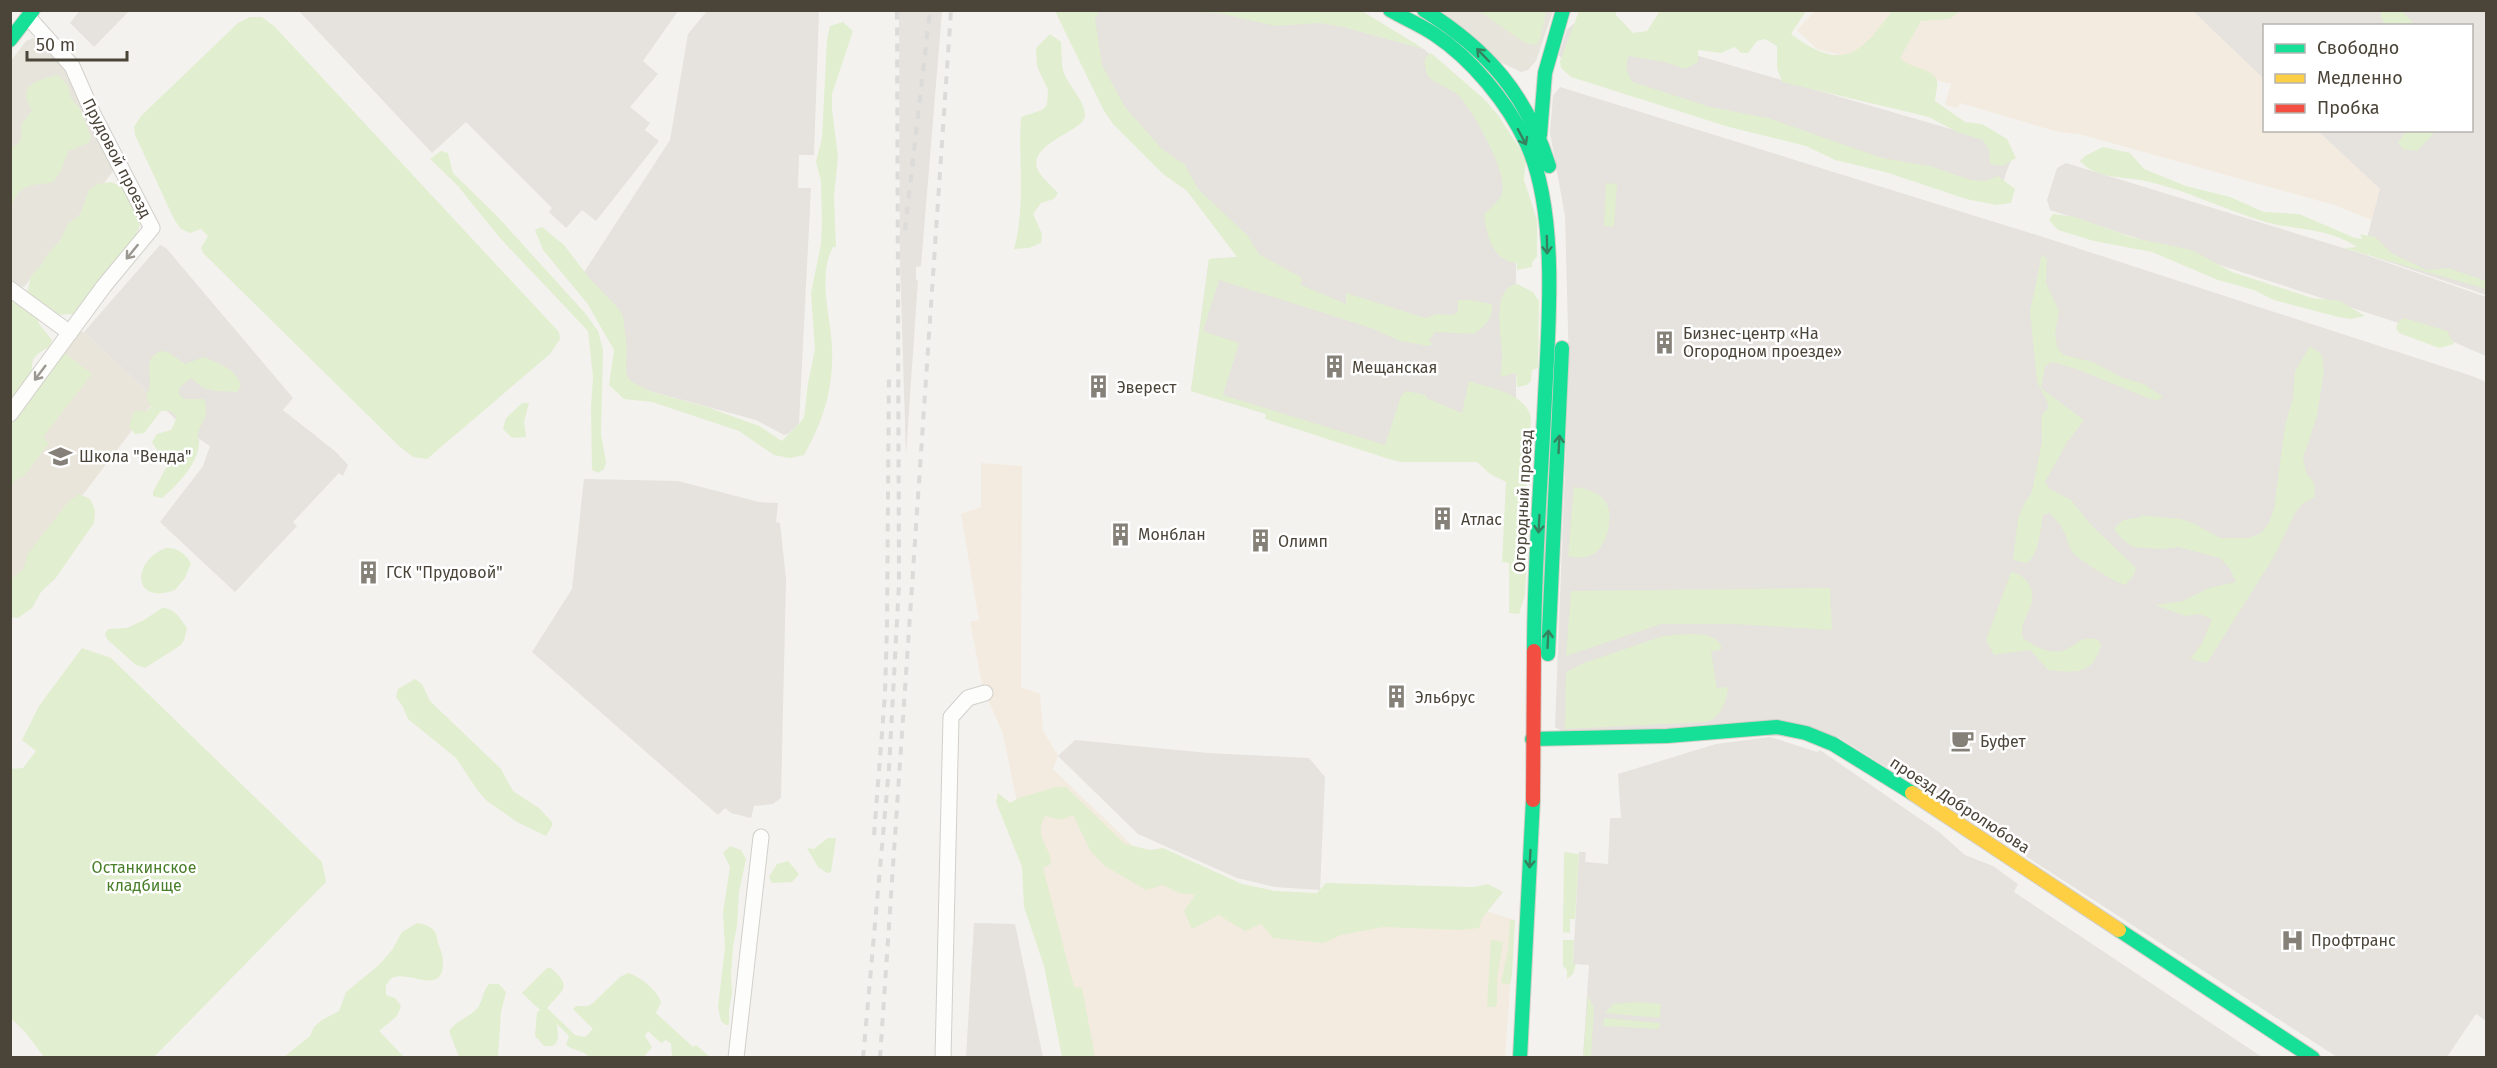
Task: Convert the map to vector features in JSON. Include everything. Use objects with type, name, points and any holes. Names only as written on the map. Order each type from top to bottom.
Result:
[{"type":"main road","name":"Огородный проезд","points":[[1390,10],[1434,35],[1456,52],[1494,91],[1506,107],[1527,145],[1541,187],[1546,218],[1549,325],[1534,612],[1541,914]]},
{"type":"main road","name":"Огородный проезд","points":[[1424,10],[1467,39],[1509,83],[1519,97],[1540,136],[1554,184],[1559,216],[1562,396],[1533,800],[1520,1058]]},
{"type":"main road","points":[[1541,187],[1540,136],[1544,76],[1563,10]]},
{"type":"main road","points":[[10,40],[30,14]]},
{"type":"main road","points":[[1494,91],[1506,96],[1519,97],[1529,92],[1544,76]]},
{"type":"main road","points":[[1509,83],[1516,87],[1527,87],[1544,76]]},
{"type":"main road","name":"проезд Добролюбова","points":[[1538,739],[1667,736],[1777,727],[1795,729],[1814,735],[1834,744],[1884,774],[2313,1058]]},
{"type":"street","name":"Прудовой проезд","points":[[10,414],[152,228],[72,66],[30,14]]},
{"type":"street","points":[[10,289],[70,333]]},
{"type":"street","points":[[943,1058],[951,717],[968,698],[986,693]]},
{"type":"street","points":[[736,1058],[760,837]]},
{"type":"shaded area","points":[[80,10],[129,11],[94,47],[70,23]]},
{"type":"shaded area","points":[[1211,10],[1333,24],[1424,49],[1462,83],[1516,197],[1516,452],[1404,456],[1191,391],[1209,259],[1253,256],[1105,110],[1056,11]]},
{"type":"shaded area","points":[[1816,10],[2193,11],[2263,78],[2263,132],[2319,132],[2380,189],[2372,220],[2334,205],[2083,135],[2055,131],[1960,103],[1958,108],[1945,105],[1951,84],[1817,49],[1797,30]]},
{"type":"shaded area","points":[[299,11],[678,11],[643,61],[658,74],[630,107],[650,123],[645,130],[659,141],[596,221],[582,210],[566,228],[549,212],[552,208],[466,122],[432,153]]},
{"type":"shaded area","points":[[707,11],[819,11],[814,155],[799,155],[798,188],[811,188],[799,423],[784,435],[756,420],[627,385],[619,309],[581,277],[670,140],[688,34]]},
{"type":"shaded area","points":[[899,11],[942,11],[921,266],[916,267],[916,280],[918,280],[906,454],[900,264]]},
{"type":"shaded area","points":[[1435,11],[1553,11],[1536,61],[1528,70],[1521,72],[1502,63]]},
{"type":"shaded area","points":[[2193,11],[2486,11],[2486,295],[2363,253],[2380,189],[2319,132],[2473,132],[2473,24],[2263,24],[2263,78]]},
{"type":"shaded area","points":[[1578,21],[2006,145],[2013,154],[2002,185],[1993,190],[1565,66],[1559,55],[1567,29]]},
{"type":"shaded area","points":[[37,38],[61,63],[114,170],[25,286],[18,288],[10,282],[10,62],[26,41]]},
{"type":"shaded area","points":[[1560,87],[2040,236],[2486,382],[2486,1021],[2476,1014],[2447,1057],[2337,1057],[1838,737],[1566,733],[1555,727],[1569,366],[1565,216],[1550,133],[1553,96]]},
{"type":"shaded area","points":[[1645,119],[1684,136],[1707,169],[1704,209],[1628,203],[1626,244],[1614,244],[1620,139],[1643,140]]},
{"type":"shaded area","points":[[2066,163],[2363,254],[2486,297],[2486,356],[2442,337],[2050,210],[2047,200],[2057,168]]},
{"type":"shaded area","points":[[160,245],[166,248],[293,398],[283,410],[336,452],[348,465],[343,476],[339,473],[293,522],[297,526],[235,592],[160,522],[203,466],[210,446],[190,433],[84,332]]},
{"type":"shaded area","name":"Школа \"Венда\"","points":[[77,331],[84,332],[155,400],[11,589],[10,421]]},
{"type":"shaded area","points":[[981,463],[1022,466],[1021,687],[1040,694],[1043,730],[1058,756],[1053,769],[1133,846],[1210,886],[1476,908],[1515,920],[1505,1057],[1081,1057],[1015,793],[1003,734],[983,688],[970,622],[979,620],[961,514],[981,507]]},
{"type":"shaded area","points":[[584,479],[678,481],[759,502],[778,503],[776,522],[780,523],[786,579],[781,798],[773,804],[754,806],[751,818],[731,813],[725,808],[718,815],[532,652],[572,589]]},
{"type":"shaded area","points":[[1770,737],[1817,752],[1820,750],[1939,832],[1965,855],[1993,866],[2018,884],[2014,892],[2262,1057],[1583,1057],[1589,965],[1573,964],[1579,852],[1586,852],[1585,862],[1608,864],[1610,818],[1621,818],[1618,774],[1716,744]]},
{"type":"shaded area","points":[[1075,740],[1208,753],[1309,758],[1325,777],[1320,890],[1275,887],[1237,878],[1138,834],[1058,756]]},
{"type":"shaded area","points":[[974,923],[1015,924],[1043,1057],[966,1057]]},
{"type":"green space","points":[[1055,11],[1099,11],[1095,19],[1102,65],[1125,107],[1162,149],[1185,165],[1198,189],[1247,235],[1259,254],[1302,278],[1301,285],[1346,304],[1346,293],[1425,318],[1438,314],[1453,315],[1458,311],[1458,300],[1492,304],[1488,322],[1474,334],[1435,332],[1429,340],[1432,344],[1428,346],[1400,341],[1371,328],[1219,280],[1203,331],[1239,343],[1223,395],[1385,445],[1401,396],[1406,391],[1426,395],[1426,398],[1462,413],[1469,381],[1497,389],[1515,397],[1522,403],[1531,418],[1523,529],[1528,539],[1525,595],[1519,614],[1509,613],[1509,563],[1502,562],[1506,482],[1490,474],[1477,462],[1401,462],[1265,419],[1266,414],[1191,391],[1209,259],[1237,257],[1187,191],[1163,174],[1113,124],[1104,111]]},
{"type":"green space","points":[[1149,11],[1362,11],[1424,49],[1320,23],[1275,26],[1219,13]]},
{"type":"green space","points":[[1479,11],[1546,11],[1540,39],[1536,45],[1525,43]]},
{"type":"green space","points":[[1579,11],[1616,11],[1616,15],[1633,33],[1647,31],[1660,11],[1806,11],[1791,34],[1824,53],[1837,55],[1848,54],[1859,48],[1892,11],[1960,11],[1950,19],[1921,21],[1900,58],[1935,77],[1937,83],[1935,101],[1965,122],[1982,124],[2007,139],[2016,158],[2003,166],[1990,164],[1989,150],[1983,140],[1957,132],[1929,117],[1782,82],[1777,68],[1777,46],[1765,39],[1757,41],[1748,53],[1741,53],[1735,47],[1721,53],[1698,50],[1698,62],[1685,69],[1665,62],[1629,56],[1627,69],[1633,82],[1710,107],[1768,118],[1882,158],[1930,166],[1971,180],[1985,181],[1998,176],[2015,189],[2011,203],[1996,205],[1966,199],[1885,172],[1835,160],[1806,146],[1729,127],[1571,77],[1561,68],[1560,61]]},
{"type":"green space","points":[[2381,11],[2402,11],[2414,24],[2384,24]]},
{"type":"green space","points":[[250,17],[262,17],[275,27],[559,332],[560,339],[550,354],[427,459],[413,457],[399,446],[203,253],[201,248],[208,236],[201,229],[190,233],[181,229],[174,219],[135,135],[134,127],[141,116],[238,23]]},
{"type":"green space","points":[[843,22],[853,31],[832,94],[838,157],[834,196],[836,247],[833,247],[828,259],[825,284],[832,348],[831,377],[826,404],[811,443],[804,455],[790,458],[774,455],[739,431],[652,402],[624,399],[609,385],[614,350],[587,303],[543,250],[535,230],[542,227],[564,245],[590,279],[619,309],[623,316],[627,346],[627,376],[632,382],[652,392],[707,407],[759,426],[782,441],[804,418],[815,349],[811,293],[821,244],[822,223],[821,181],[816,162],[822,138],[827,40],[830,26]]},
{"type":"green space","points":[[1050,34],[1061,42],[1063,70],[1082,104],[1085,116],[1075,128],[1046,146],[1039,154],[1036,162],[1039,172],[1058,193],[1054,199],[1041,203],[1033,214],[1042,234],[1041,243],[1029,248],[1014,249],[1021,200],[1021,117],[1042,110],[1047,105],[1048,90],[1037,66],[1036,48]]},
{"type":"green space","points":[[1431,53],[1484,99],[1498,115],[1526,158],[1524,180],[1537,220],[1537,257],[1532,262],[1532,267],[1517,270],[1517,263],[1502,258],[1492,246],[1484,215],[1502,194],[1503,185],[1500,172],[1481,128],[1465,104],[1453,91],[1431,79],[1427,74],[1425,58]]},
{"type":"green space","points":[[58,75],[68,85],[71,98],[80,109],[91,137],[88,143],[68,151],[61,171],[53,182],[32,185],[23,189],[11,207],[11,148],[19,143],[22,134],[21,125],[32,110],[26,95],[28,89],[36,82]]},
{"type":"green space","points":[[2405,132],[2435,132],[2417,151],[2403,149],[2398,143]]},
{"type":"green space","points":[[2103,147],[2130,153],[2144,169],[2186,186],[2230,197],[2264,212],[2299,214],[2355,238],[2362,239],[2360,234],[2375,237],[2391,253],[2427,270],[2448,268],[2486,281],[2486,289],[2344,248],[2357,247],[2333,235],[2259,220],[2150,182],[2103,174],[2094,171],[2080,161]]},
{"type":"green space","points":[[441,151],[448,153],[453,173],[497,216],[585,313],[598,331],[603,350],[601,434],[606,462],[604,469],[598,473],[592,470],[593,377],[588,331],[500,238],[457,185],[430,159]]},
{"type":"green space","points":[[111,182],[125,191],[137,204],[141,218],[134,239],[76,314],[53,315],[27,293],[31,276],[60,241],[68,224],[80,215],[89,190],[98,184]]},
{"type":"green space","points":[[1606,183],[1617,184],[1614,227],[1604,226]]},
{"type":"green space","points":[[2053,214],[2075,217],[2134,238],[2192,250],[2232,272],[2312,298],[2340,301],[2365,316],[2351,319],[2338,317],[2274,300],[2254,290],[2218,280],[2152,252],[2094,241],[2058,230],[2049,220]]},
{"type":"green space","points":[[2042,254],[2047,260],[2046,283],[2059,311],[2055,334],[2058,349],[2064,355],[2093,362],[2123,378],[2144,384],[2163,397],[2158,400],[2150,399],[2074,368],[2052,362],[2045,366],[2041,388],[2084,420],[2066,444],[2045,482],[2050,489],[2071,500],[2091,525],[2136,568],[2134,575],[2125,585],[2096,570],[2074,554],[2063,529],[2050,513],[2043,515],[2039,541],[2031,559],[2027,563],[2013,560],[2018,518],[2032,492],[2042,441],[2041,420],[2048,408],[2047,401],[2037,382],[2030,311]]},
{"type":"green space","points":[[1517,284],[1533,292],[1539,301],[1538,368],[1532,370],[1531,381],[1527,385],[1517,387],[1516,373],[1500,377],[1502,357],[1499,315],[1503,294]]},
{"type":"green space","points":[[11,290],[37,317],[39,324],[52,340],[49,347],[34,359],[33,380],[63,352],[92,374],[43,437],[49,443],[25,475],[15,480],[11,488]]},
{"type":"green space","points":[[2404,318],[2447,331],[2454,344],[2439,348],[2399,333],[2396,328],[2399,321]]},
{"type":"green space","points":[[2310,346],[2322,355],[2324,370],[2317,416],[2303,458],[2306,472],[2314,483],[2315,497],[2302,504],[2294,515],[2275,555],[2207,663],[2190,659],[2202,643],[2212,619],[2199,614],[2185,616],[2155,605],[2183,601],[2209,588],[2236,582],[2230,569],[2220,558],[2178,547],[2162,549],[2133,547],[2114,529],[2123,520],[2142,517],[2140,515],[2181,519],[2220,538],[2249,538],[2261,533],[2269,523],[2274,508],[2285,426],[2293,398],[2295,371]]},
{"type":"green space","points":[[161,351],[168,352],[185,364],[204,357],[226,367],[239,380],[241,386],[237,392],[212,390],[196,383],[191,378],[180,387],[179,394],[184,399],[204,399],[206,414],[198,434],[199,444],[195,459],[180,481],[162,498],[153,496],[153,492],[167,466],[152,442],[157,434],[171,430],[177,417],[170,411],[161,411],[144,433],[135,434],[129,427],[133,414],[137,410],[146,412],[151,407],[146,398],[150,384],[149,365],[152,357]]},
{"type":"green space","points":[[522,403],[529,403],[524,422],[526,437],[512,438],[503,429],[506,418]]},
{"type":"green space","points":[[1574,487],[1598,494],[1608,506],[1609,521],[1606,538],[1597,551],[1586,557],[1568,556]]},
{"type":"green space","points":[[79,494],[90,499],[95,510],[94,523],[55,579],[41,592],[32,608],[18,618],[11,617],[11,578],[24,568],[27,555],[68,502]]},
{"type":"green space","points":[[166,548],[181,552],[191,563],[185,578],[175,590],[161,593],[151,592],[144,587],[141,580],[142,571],[155,554]]},
{"type":"green space","points":[[2011,572],[2024,578],[2032,591],[2031,606],[2022,628],[2023,638],[2055,652],[2067,649],[2083,640],[2097,639],[2101,644],[2094,662],[2082,670],[2067,672],[2048,670],[2030,650],[1994,655],[1986,640]]},
{"type":"green space","points":[[1830,588],[1832,630],[1733,624],[1661,624],[1566,656],[1571,591]]},
{"type":"green space","points":[[162,608],[167,608],[177,614],[187,628],[184,640],[181,645],[145,668],[136,665],[107,639],[105,634],[108,629],[127,628]]},
{"type":"green space","points":[[1697,634],[1706,635],[1719,642],[1722,649],[1711,652],[1717,688],[1728,687],[1725,703],[1712,720],[1565,729],[1566,672],[1584,663],[1663,636]]},
{"type":"green space","name":"Останкинское кладбище","points":[[82,648],[111,658],[322,862],[326,882],[154,1057],[44,1057],[11,1018],[11,769],[23,768],[36,751],[22,740],[39,706]]},
{"type":"green space","points":[[415,679],[422,684],[430,701],[501,769],[513,791],[539,808],[552,822],[546,836],[517,822],[487,801],[456,758],[408,719],[396,697],[398,689]]},
{"type":"green space","points":[[1056,787],[1066,787],[1125,844],[1150,850],[1163,848],[1242,884],[1275,891],[1317,893],[1326,883],[1474,887],[1488,884],[1503,892],[1482,918],[1479,928],[1460,930],[1383,927],[1341,935],[1324,943],[1273,938],[1261,924],[1245,931],[1219,915],[1192,929],[1184,911],[1195,895],[1179,893],[1163,885],[1146,890],[1105,866],[1091,852],[1073,815],[1062,820],[1045,816],[1041,836],[1051,864],[1043,868],[1074,987],[1082,988],[1095,1057],[1062,1057],[1044,966],[1024,907],[1022,867],[996,802],[998,793],[1010,803]]},
{"type":"green space","points":[[828,838],[836,838],[831,872],[827,873],[818,867],[807,848],[814,849]]},
{"type":"green space","points":[[730,846],[741,850],[746,859],[739,892],[733,947],[729,1025],[726,1025],[721,1021],[718,1007],[725,947],[723,912],[730,867],[723,853]]},
{"type":"green space","points":[[1564,852],[1579,854],[1575,919],[1570,919],[1570,933],[1563,932]]},
{"type":"green space","points":[[788,861],[799,874],[792,882],[772,883],[769,877],[777,864]]},
{"type":"green space","points":[[1510,920],[1515,920],[1510,984],[1501,983],[1508,949]]},
{"type":"green space","points":[[417,923],[435,932],[442,955],[442,972],[438,978],[432,980],[399,976],[392,978],[386,985],[386,995],[395,998],[401,1006],[397,1016],[379,1031],[404,1057],[284,1057],[310,1036],[314,1027],[322,1020],[339,1011],[346,992],[379,965],[392,950],[402,932]]},
{"type":"green space","points":[[1491,940],[1503,942],[1497,978],[1497,1005],[1487,1007]]},
{"type":"green space","points":[[1563,940],[1574,940],[1573,964],[1576,964],[1573,974],[1567,979],[1567,970],[1563,966]]},
{"type":"green space","points":[[547,968],[551,968],[564,984],[561,992],[547,1008],[575,1035],[585,1037],[593,1029],[573,1009],[576,1006],[588,1006],[593,1003],[620,977],[628,973],[643,981],[656,993],[661,1002],[656,1013],[693,1047],[696,1045],[710,1057],[672,1057],[671,1044],[666,1040],[661,1043],[648,1031],[645,1036],[652,1047],[644,1057],[589,1057],[566,1045],[569,1036],[557,1024],[557,1041],[553,1046],[544,1046],[535,1036],[537,1012],[540,1010],[522,993]]},
{"type":"green space","points":[[489,984],[499,984],[506,992],[501,1012],[498,1057],[459,1057],[449,1031],[479,1006]]},
{"type":"green space","points":[[1588,996],[1594,1008],[1591,1057],[1583,1057]]},
{"type":"green space","points":[[1637,1002],[1661,1004],[1660,1018],[1605,1013],[1613,1004]]},
{"type":"green space","points":[[1604,1018],[1660,1023],[1659,1029],[1603,1026]]},
{"type":"railway","points":[[863,1058],[889,768],[899,584],[897,10]]},
{"type":"railway","points":[[905,230],[930,10]]},
{"type":"railway","points":[[880,1058],[951,10]]},
{"type":"railway","points":[[874,835],[885,694],[889,373]]},
{"type":"traffic: fast","points":[[10,40],[33,10]]},
{"type":"traffic: fast","points":[[1390,10],[1448,44],[1488,83],[1519,129],[1537,171],[1547,234],[1549,302],[1536,555],[1534,651]]},
{"type":"traffic: fast","points":[[1424,10],[1467,41],[1502,76],[1529,117],[1549,166]]},
{"type":"traffic: fast","points":[[1540,135],[1545,73],[1563,10]]},
{"type":"traffic: fast","points":[[1548,654],[1562,348]]},
{"type":"traffic: fast","points":[[1532,739],[1667,736],[1777,727],[1806,733],[1833,744],[1912,793]]},
{"type":"traffic: fast","points":[[1520,1058],[1533,800]]},
{"type":"traffic: fast","points":[[2119,930],[2313,1058]]},
{"type":"traffic: slow","points":[[1912,793],[2119,930]]},
{"type":"traffic: jam","points":[[1533,800],[1534,651]]},
{"type":"place","name":"Бизнес-центр «На Огородном проезде»","points":[[1665,342]]},
{"type":"place","name":"Мещанская","points":[[1334,367]]},
{"type":"place","name":"Эверест","points":[[1099,387]]},
{"type":"place","name":"Школа \"Венда\"","points":[[61,456]]},
{"type":"place","name":"Атлас","points":[[1443,519]]},
{"type":"place","name":"Монблан","points":[[1120,534]]},
{"type":"place","name":"Олимп","points":[[1260,541]]},
{"type":"place","name":"ГСК \"Прудовой\"","points":[[368,572]]},
{"type":"place","name":"Эльбрус","points":[[1397,697]]},
{"type":"place","name":"Буфет","points":[[1962,741]]},
{"type":"place","name":"Профтранс","points":[[2293,940]]}]
